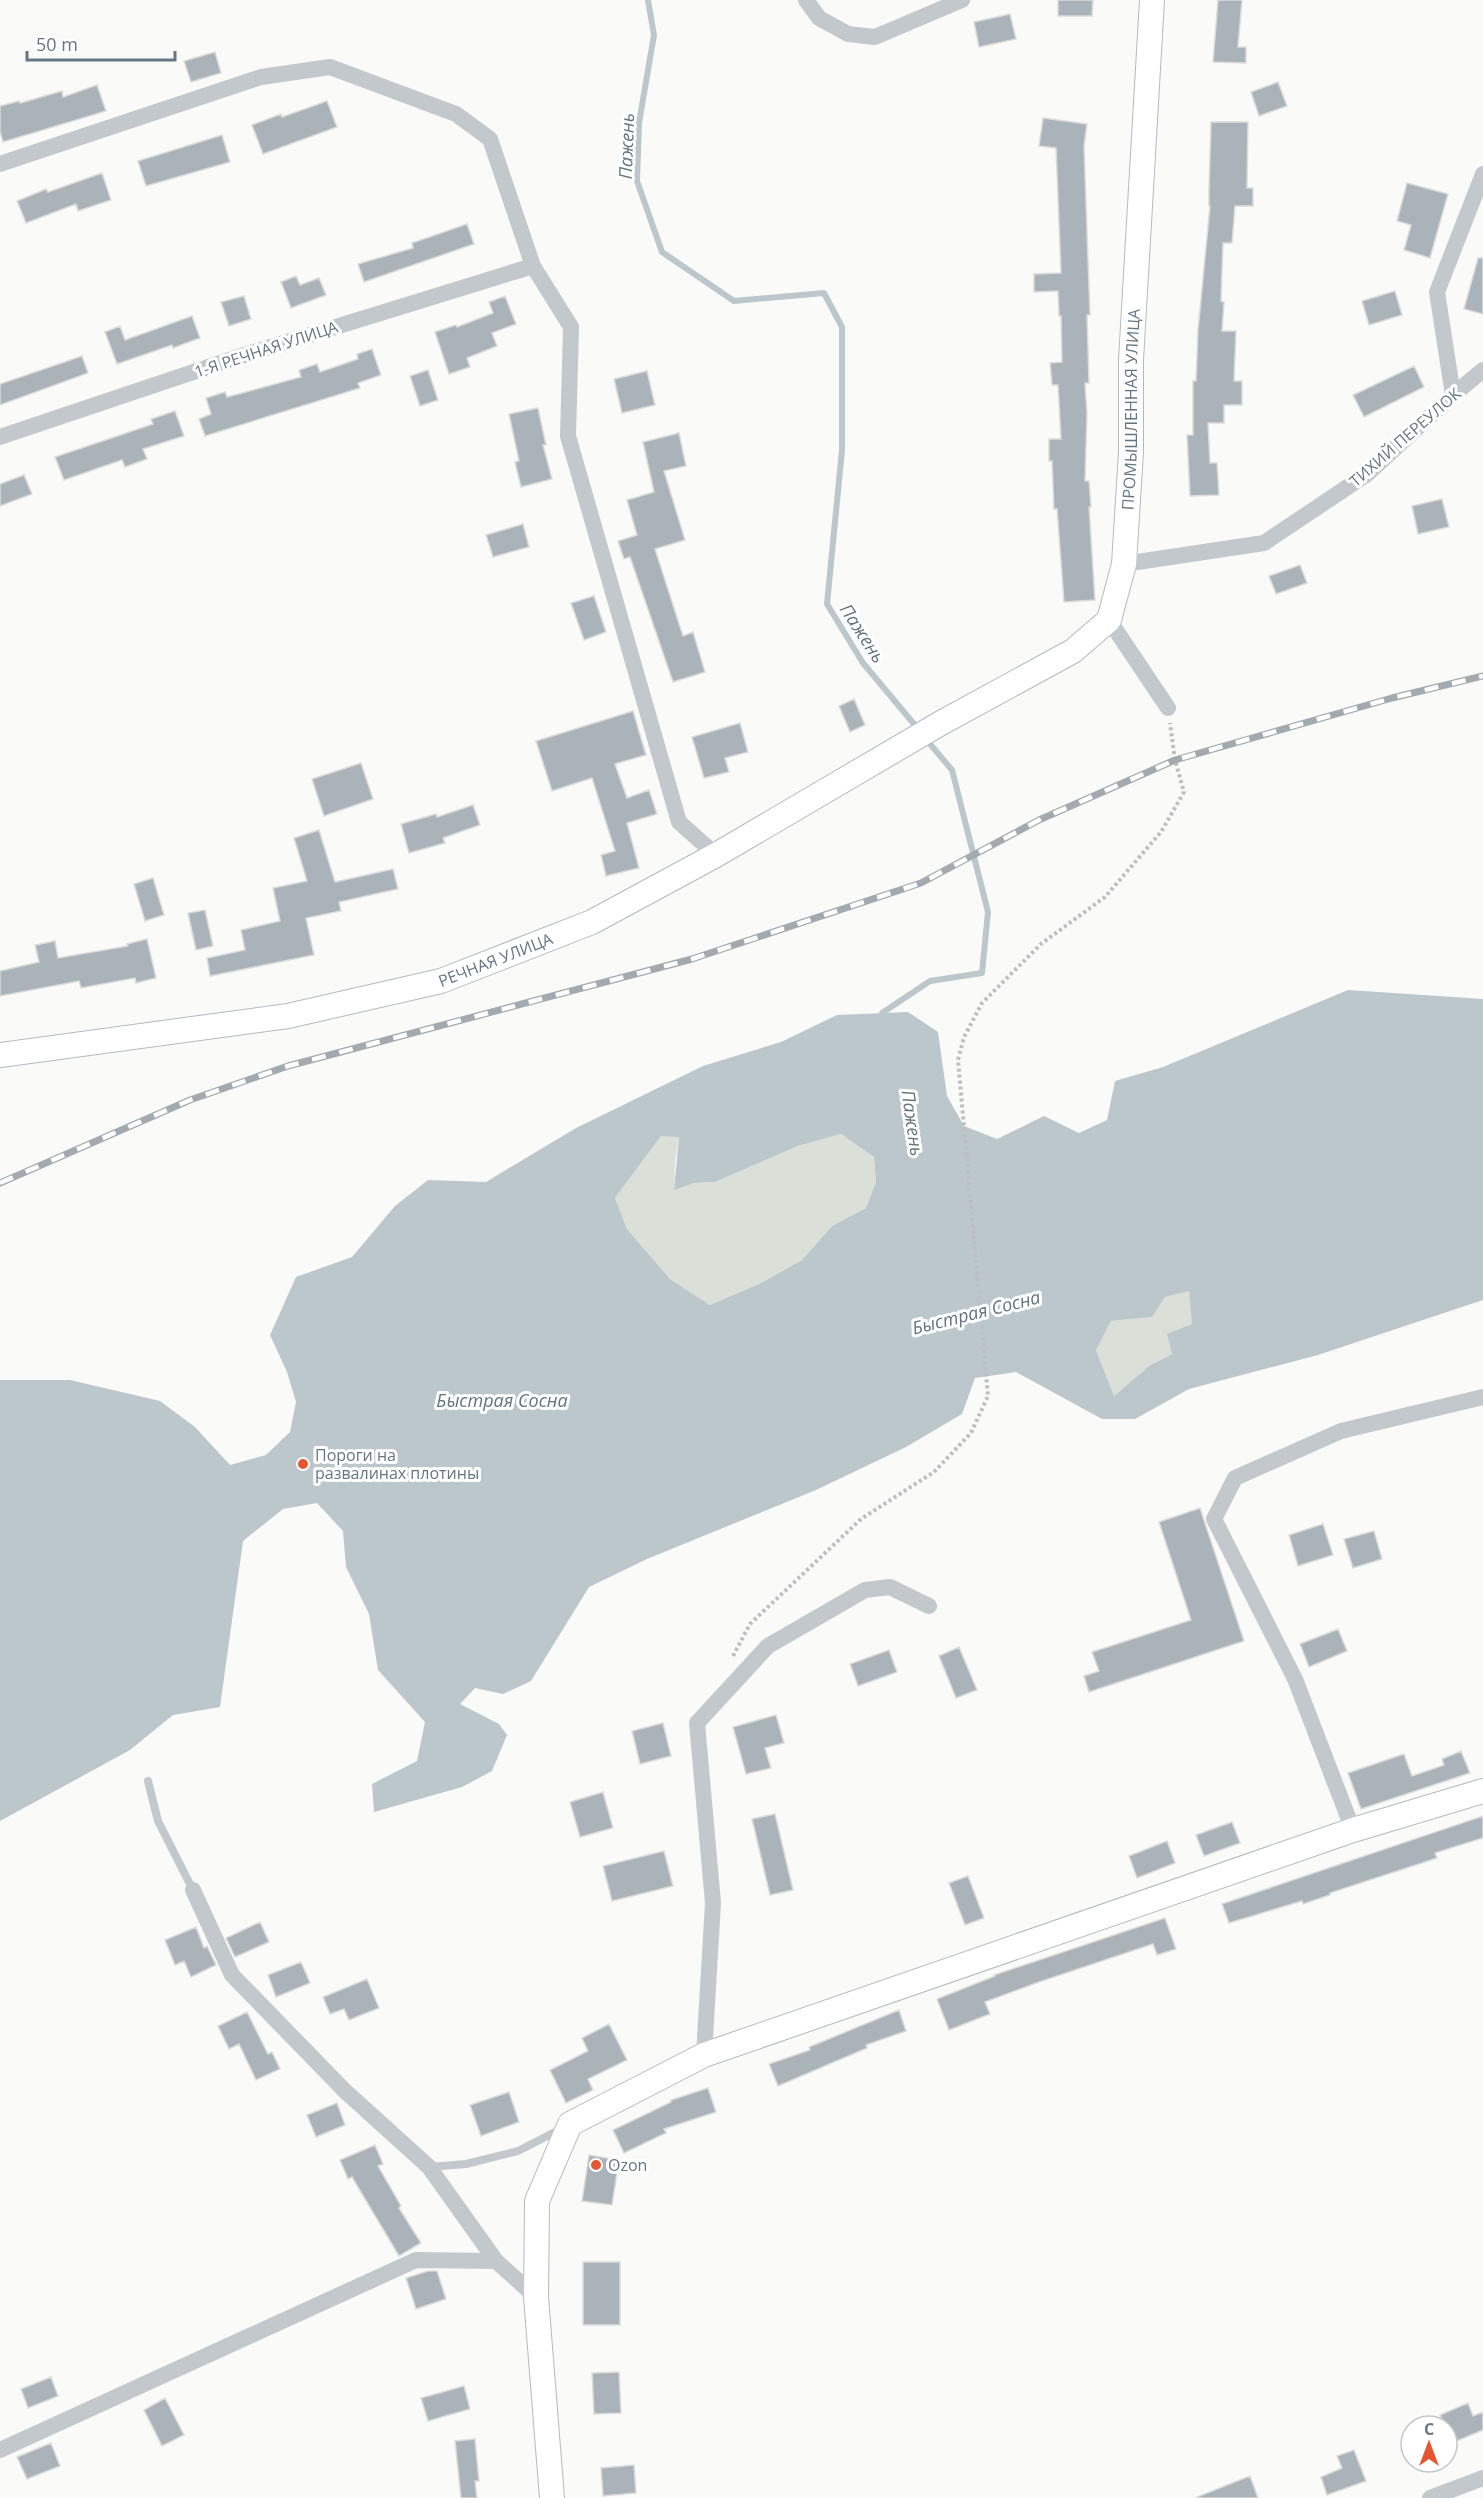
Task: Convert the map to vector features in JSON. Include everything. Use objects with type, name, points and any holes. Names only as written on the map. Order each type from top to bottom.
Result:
[{"type":"street","points":[[806,0],[819,18],[848,34],[875,37],[962,0]]},
{"type":"street","name":"ПРОМЫШЛЕННАЯ УЛИЦА","points":[[1108,620],[1124,564],[1131,452],[1131,360],[1152,0]]},
{"type":"street","points":[[0,164],[261,76],[330,67],[456,114],[490,139],[533,266],[571,327],[568,436],[679,822],[716,855]]},
{"type":"street","points":[[1453,395],[1437,292],[1483,174]]},
{"type":"street","name":"1-Я РЕЧНАЯ УЛИЦА","points":[[0,437],[237,357],[533,266]]},
{"type":"street","name":"ТИХИЙ ПЕРЕУЛОК","points":[[1124,564],[1264,543],[1367,474],[1483,370]]},
{"type":"street","points":[[1108,620],[1168,708]]},
{"type":"street","name":"РЕЧНАЯ УЛИЦА","points":[[0,1055],[288,1016],[441,981],[592,922],[716,855],[941,723],[1073,651],[1108,620]]},
{"type":"street","points":[[1353,1830],[1295,1679],[1214,1519],[1235,1478],[1341,1431],[1483,1397]]},
{"type":"street","points":[[704,2055],[713,1903],[697,1723],[768,1646],[865,1590],[890,1587],[929,1606]]},
{"type":"street","points":[[552,2498],[536,2296],[537,2201],[570,2124],[704,2055],[1353,1830],[1483,1791]]},
{"type":"street","points":[[193,1890],[232,1975],[345,2091],[429,2167],[495,2261],[536,2296]]},
{"type":"street","points":[[0,2450],[416,2260],[495,2261]]},
{"type":"street","points":[[1430,2498],[1483,2478]]},
{"type":"lane","points":[[148,1781],[158,1821],[193,1890]]},
{"type":"lane","points":[[429,2167],[466,2164],[518,2151],[570,2124]]},
{"type":"path","points":[[729,1663],[750,1624],[861,1519],[934,1472],[970,1433],[988,1396],[958,1060],[964,1037],[982,1004],[1041,944],[1105,897],[1161,832],[1184,792],[1175,760],[1168,708]]},
{"type":"shaded area","points":[[841,1134],[874,1157],[876,1182],[866,1208],[832,1226],[802,1260],[761,1283],[710,1305],[670,1279],[627,1229],[615,1198],[661,1136],[679,1136],[674,1189],[694,1183],[715,1182],[798,1146]]},
{"type":"shaded area","points":[[1189,1291],[1193,1324],[1172,1354],[1149,1366],[1114,1396],[1096,1350],[1111,1321],[1152,1317],[1165,1297]]},
{"type":"water","name":"Быстрая Сосна","points":[[1348,990],[1483,999],[1483,1300],[1318,1355],[1189,1389],[1135,1419],[1102,1419],[1016,1372],[975,1378],[962,1414],[906,1447],[816,1490],[647,1559],[589,1587],[531,1681],[503,1694],[475,1688],[460,1704],[499,1724],[507,1735],[492,1771],[462,1787],[374,1812],[372,1784],[417,1761],[425,1722],[378,1670],[369,1614],[346,1567],[343,1531],[317,1503],[283,1509],[243,1541],[220,1707],[173,1715],[130,1750],[0,1821],[0,1380],[70,1380],[160,1401],[195,1427],[230,1465],[266,1455],[290,1432],[296,1402],[287,1372],[270,1335],[296,1277],[352,1257],[395,1206],[428,1180],[486,1182],[576,1128],[703,1066],[781,1042],[837,1015],[908,1012],[938,1032],[947,1096],[964,1126],[997,1139],[1044,1116],[1079,1133],[1107,1120],[1115,1081],[1163,1067]],"holes":[[[841,1134],[874,1157],[876,1182],[866,1208],[832,1226],[802,1260],[761,1283],[710,1305],[670,1279],[627,1229],[615,1198],[661,1136],[679,1137],[674,1190],[694,1183],[715,1182],[798,1146]],[[1189,1291],[1192,1324],[1167,1334],[1172,1354],[1149,1366],[1114,1396],[1096,1350],[1111,1321],[1152,1317],[1165,1297]]]},
{"type":"building","points":[[1058,0],[1093,0],[1092,16],[1058,16]]},
{"type":"building","points":[[1218,0],[1242,0],[1238,47],[1246,47],[1246,63],[1213,62]]},
{"type":"building","points":[[1010,14],[1016,39],[979,47],[974,22]]},
{"type":"building","points":[[215,52],[221,73],[191,82],[184,61]]},
{"type":"building","points":[[1278,82],[1287,106],[1259,116],[1251,92]]},
{"type":"building","points":[[97,85],[106,111],[3,142],[0,132],[0,106],[62,91],[63,97]]},
{"type":"building","points":[[327,101],[337,127],[263,154],[252,125]]},
{"type":"building","points":[[1043,118],[1087,124],[1084,146],[1090,315],[1087,315],[1089,383],[1085,383],[1087,413],[1085,481],[1089,481],[1095,600],[1064,602],[1057,509],[1054,509],[1052,461],[1049,461],[1049,439],[1061,439],[1058,385],[1052,385],[1050,363],[1062,362],[1061,316],[1059,316],[1058,291],[1034,292],[1034,274],[1061,273],[1056,148],[1039,146]]},
{"type":"building","points":[[1211,122],[1248,122],[1247,188],[1253,188],[1253,206],[1235,206],[1232,243],[1223,243],[1221,301],[1224,302],[1222,331],[1236,331],[1234,381],[1242,381],[1242,405],[1224,405],[1224,423],[1208,423],[1210,463],[1217,463],[1219,495],[1190,496],[1187,435],[1193,435],[1193,381],[1196,381],[1198,330],[1210,206]]},
{"type":"building","points":[[222,135],[230,162],[146,186],[138,161]]},
{"type":"building","points":[[102,173],[111,200],[78,211],[76,204],[26,223],[17,201],[46,189],[48,192]]},
{"type":"building","points":[[1407,183],[1448,194],[1430,258],[1404,250],[1411,225],[1397,221]]},
{"type":"building","points":[[467,224],[474,244],[364,282],[358,264],[413,248],[412,243]]},
{"type":"building","points":[[1478,258],[1483,258],[1483,314],[1464,309]]},
{"type":"building","points":[[296,276],[300,285],[319,278],[326,295],[291,308],[281,282]]},
{"type":"building","points":[[1395,291],[1402,315],[1369,325],[1362,301]]},
{"type":"building","points":[[244,296],[251,319],[229,326],[221,302]]},
{"type":"building","points":[[505,296],[516,324],[492,333],[497,346],[467,358],[470,367],[449,374],[435,332],[456,325],[457,327],[493,313],[489,302]]},
{"type":"building","points":[[192,316],[200,338],[117,364],[105,332],[120,326],[125,340]]},
{"type":"building","points":[[372,349],[381,375],[358,383],[360,388],[205,436],[199,419],[211,414],[206,398],[225,392],[227,397],[301,377],[299,370],[317,364],[320,372],[358,359],[357,354]]},
{"type":"building","points":[[82,356],[88,373],[0,405],[0,384]]},
{"type":"building","points":[[1414,366],[1424,387],[1364,417],[1353,395]]},
{"type":"building","points":[[428,370],[438,400],[420,406],[410,376]]},
{"type":"building","points":[[647,371],[655,405],[622,413],[614,379]]},
{"type":"building","points":[[538,408],[546,445],[543,445],[552,479],[521,487],[515,462],[519,461],[509,414]]},
{"type":"building","points":[[175,411],[184,436],[143,449],[147,459],[125,467],[122,460],[64,480],[55,457],[153,424],[151,419]]},
{"type":"building","points":[[679,433],[686,466],[664,471],[685,540],[655,549],[683,636],[693,632],[705,672],[673,682],[630,557],[624,559],[618,541],[637,535],[627,500],[654,492],[643,442]]},
{"type":"building","points":[[24,475],[32,494],[0,506],[0,484]]},
{"type":"building","points":[[1442,499],[1449,527],[1418,534],[1412,506]]},
{"type":"building","points":[[523,524],[529,547],[493,557],[486,535]]},
{"type":"building","points":[[1300,565],[1307,583],[1276,594],[1269,576]]},
{"type":"building","points":[[594,596],[606,632],[584,640],[571,603]]},
{"type":"building","points":[[854,699],[865,725],[850,732],[839,706]]},
{"type":"building","points":[[633,711],[646,755],[615,764],[627,798],[649,790],[657,814],[627,823],[639,868],[606,876],[601,855],[615,851],[592,778],[552,791],[536,741]]},
{"type":"building","points":[[740,723],[748,752],[725,758],[729,772],[704,778],[692,737]]},
{"type":"building","points":[[361,763],[373,799],[324,816],[312,779]]},
{"type":"building","points":[[473,805],[480,825],[443,838],[445,843],[409,853],[401,824],[436,814],[437,817]]},
{"type":"building","points":[[319,830],[335,882],[393,869],[398,889],[339,902],[341,911],[306,918],[314,955],[210,976],[207,958],[245,950],[241,930],[280,921],[273,888],[307,881],[294,838]]},
{"type":"building","points":[[153,878],[164,915],[145,921],[134,884]]},
{"type":"building","points":[[205,910],[213,946],[196,950],[188,913]]},
{"type":"building","points":[[147,939],[156,978],[136,983],[135,978],[81,988],[79,981],[0,996],[0,971],[39,962],[35,945],[55,941],[58,958],[128,946],[127,944]]},
{"type":"building","points":[[1200,1508],[1244,1641],[1089,1692],[1084,1676],[1099,1671],[1092,1652],[1191,1620],[1159,1522]]},
{"type":"building","points":[[1323,1524],[1333,1555],[1298,1566],[1289,1535]]},
{"type":"building","points":[[1374,1531],[1382,1559],[1353,1568],[1344,1539]]},
{"type":"building","points":[[1338,1629],[1347,1651],[1309,1667],[1300,1644]]},
{"type":"building","points":[[959,1647],[977,1690],[956,1698],[939,1656]]},
{"type":"building","points":[[889,1650],[897,1672],[858,1686],[850,1664]]},
{"type":"building","points":[[776,1715],[784,1743],[765,1748],[771,1768],[746,1774],[733,1727]]},
{"type":"building","points":[[663,1723],[671,1756],[640,1764],[632,1731]]},
{"type":"building","points":[[1461,1751],[1470,1773],[1361,1809],[1348,1773],[1404,1754],[1412,1776],[1444,1765],[1442,1759]]},
{"type":"building","points":[[603,1792],[613,1828],[580,1837],[570,1802]]},
{"type":"building","points":[[775,1814],[793,1890],[770,1895],[752,1819]]},
{"type":"building","points":[[1483,1816],[1483,1838],[1435,1853],[1437,1858],[1303,1904],[1302,1901],[1229,1923],[1222,1904]]},
{"type":"building","points":[[1232,1822],[1240,1843],[1204,1856],[1196,1835]]},
{"type":"building","points":[[1167,1841],[1175,1863],[1137,1878],[1129,1856]]},
{"type":"building","points":[[664,1851],[673,1886],[612,1901],[603,1866]]},
{"type":"building","points":[[968,1876],[984,1918],[965,1925],[949,1883]]},
{"type":"building","points":[[1165,1918],[1176,1949],[1157,1955],[1153,1944],[1039,1982],[985,2002],[990,2014],[949,2030],[937,1999],[994,1975]]},
{"type":"building","points":[[260,1922],[269,1942],[235,1957],[226,1938]]},
{"type":"building","points":[[196,1927],[204,1948],[207,1946],[216,1965],[191,1977],[184,1961],[175,1965],[165,1940]]},
{"type":"building","points":[[301,1962],[310,1983],[276,1997],[268,1975]]},
{"type":"building","points":[[367,1979],[379,2008],[349,2020],[344,2009],[330,2014],[323,1997]]},
{"type":"building","points":[[899,2010],[906,2031],[866,2045],[867,2048],[778,2086],[769,2064],[810,2050],[809,2047]]},
{"type":"building","points":[[247,2012],[268,2054],[272,2052],[280,2069],[256,2080],[239,2044],[229,2049],[218,2026]]},
{"type":"building","points":[[609,2024],[627,2060],[588,2079],[593,2090],[566,2103],[550,2070],[588,2051],[582,2038]]},
{"type":"building","points":[[708,2088],[716,2112],[664,2129],[666,2133],[624,2153],[613,2130],[671,2100]]},
{"type":"building","points":[[509,2092],[519,2122],[481,2136],[470,2105]]},
{"type":"building","points":[[337,2103],[345,2125],[316,2137],[307,2115]]},
{"type":"building","points":[[375,2145],[383,2164],[378,2166],[401,2206],[399,2208],[421,2243],[399,2256],[352,2177],[348,2179],[340,2160]]},
{"type":"building","points":[[589,2155],[619,2160],[612,2205],[582,2201]]},
{"type":"building","points":[[583,2262],[620,2262],[620,2325],[583,2325]]},
{"type":"building","points":[[428,2271],[437,2271],[446,2299],[416,2309],[406,2278]]},
{"type":"building","points":[[619,2372],[621,2413],[594,2414],[592,2373]]},
{"type":"building","points":[[51,2377],[58,2396],[28,2408],[21,2389]]},
{"type":"building","points":[[464,2386],[470,2409],[428,2421],[421,2398]]},
{"type":"building","points":[[165,2398],[184,2435],[162,2446],[144,2410]]},
{"type":"building","points":[[1468,2403],[1473,2416],[1483,2412],[1483,2430],[1459,2440],[1459,2414],[1442,2414]]},
{"type":"building","points":[[475,2439],[479,2481],[475,2481],[477,2498],[461,2498],[455,2441]]},
{"type":"building","points":[[51,2443],[60,2466],[27,2479],[17,2457]]},
{"type":"building","points":[[1354,2450],[1366,2481],[1327,2495],[1321,2477],[1342,2468],[1337,2456]]},
{"type":"building","points":[[634,2465],[636,2493],[603,2496],[601,2468]]},
{"type":"building","points":[[1250,2476],[1258,2498],[1197,2497]]},
{"type":"waterway","name":"Пажень","points":[[648,0],[654,35],[639,123],[637,181],[662,252],[734,301],[824,293],[842,327],[842,450],[827,604],[863,663],[919,730]]},
{"type":"waterway","name":"Пажень","points":[[883,1019],[882,1013],[930,981],[982,973],[988,912],[952,770],[925,738]]},
{"type":"railway","points":[[0,1183],[190,1100],[288,1066],[692,959],[921,883],[1039,820],[1175,760],[1392,698],[1483,676]]},
{"type":"place","name":"Пороги на развалинах плотины","points":[[303,1464]]},
{"type":"place","name":"Ozon","points":[[596,2165]]}]
